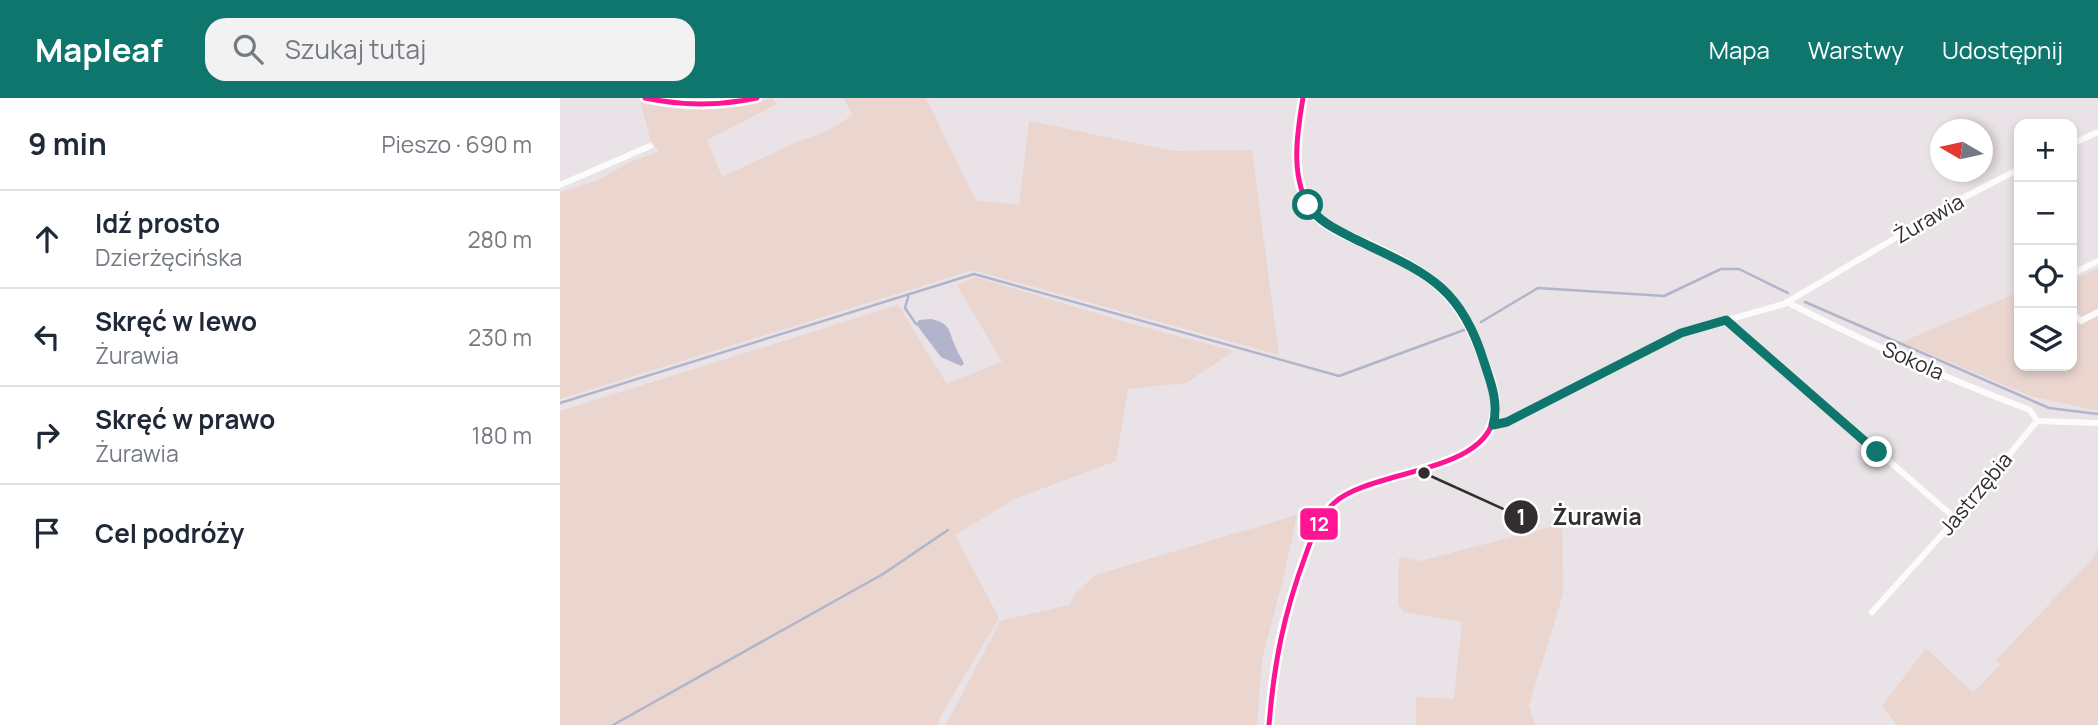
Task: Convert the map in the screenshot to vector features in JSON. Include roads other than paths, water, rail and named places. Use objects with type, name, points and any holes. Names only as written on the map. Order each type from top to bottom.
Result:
[{"type":"street","points":[[645,98],[700,106],[723,105],[757,98]]},
{"type":"street","points":[[1269,725],[1274,666],[1287,608],[1312,536],[1326,512],[1348,493],[1363,486],[1438,464],[1472,450],[1493,425],[1495,415],[1493,391],[1471,326],[1446,290],[1416,268],[1325,223],[1312,212],[1302,190],[1298,162],[1303,98]]},
{"type":"street","points":[[2077,142],[2098,132]]},
{"type":"street","points":[[560,185],[650,146]]},
{"type":"street","name":"Żurawia","points":[[1493,425],[1507,422],[1681,333],[1787,302],[1961,199],[2014,172]]},
{"type":"street","points":[[2077,272],[2098,261]]},
{"type":"street","name":"Sokola","points":[[1787,302],[1878,346],[2030,410],[2037,421]]},
{"type":"street","points":[[2077,317],[2081,321],[2098,312]]},
{"type":"street","points":[[1726,320],[1956,519]]},
{"type":"street","points":[[2037,421],[2098,423]]},
{"type":"street","name":"Jastrzębia","points":[[1872,612],[1956,519],[2037,421]]},
{"type":"water","points":[[931,319],[946,326],[964,364],[961,366],[941,357],[916,324],[919,320]]},
{"type":"waterway","points":[[1481,322],[1538,288],[1664,296],[1721,269],[1739,269],[1788,293]]},
{"type":"waterway","points":[[560,403],[974,274],[1339,376],[1464,330]]},
{"type":"waterway","points":[[909,294],[905,308],[916,324]]},
{"type":"waterway","points":[[1805,302],[2049,408],[2098,414]]},
{"type":"waterway","points":[[613,725],[883,574],[948,530]]},
{"type":"place","name":"Żurawia","points":[[1424,473]]}]
